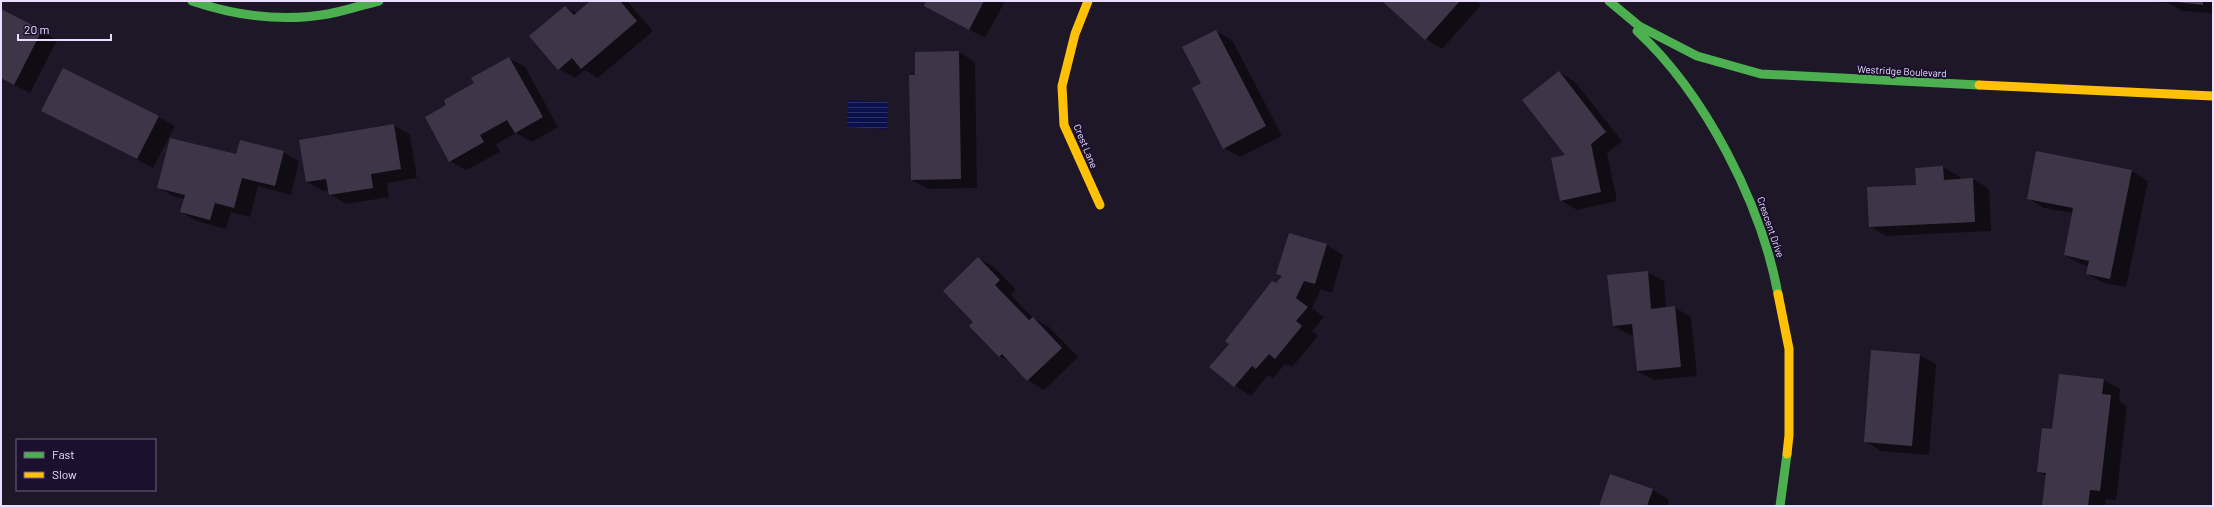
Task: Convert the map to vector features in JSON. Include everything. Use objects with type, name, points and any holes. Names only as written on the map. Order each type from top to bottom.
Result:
[{"type":"street","points":[[192,1],[212,9],[270,19],[327,15],[379,1]]},
{"type":"street","name":"Crest Lane","points":[[1088,1],[1075,34],[1062,86],[1064,125],[1100,205]]},
{"type":"street","name":"Westridge Boulevard","points":[[1608,1],[1639,26],[1697,56],[1761,74],[2213,96]]},
{"type":"street","name":"Crescent Drive","points":[[1608,1],[1651,44],[1704,112],[1744,185],[1773,266],[1789,349],[1789,435],[1780,506]]},
{"type":"shaded area","points":[[848,100],[888,102],[887,129],[847,127]]},
{"type":"building","points":[[590,1],[620,1],[637,21],[581,69],[572,58],[558,70],[529,36],[565,6],[574,15]]},
{"type":"building","points":[[926,1],[984,1],[969,30],[924,6]]},
{"type":"building","points":[[1382,1],[1460,1],[1425,40]]},
{"type":"building","points":[[2168,1],[2203,1],[2203,5]]},
{"type":"building","points":[[1,9],[42,30],[14,85],[1,78]]},
{"type":"building","points":[[1216,30],[1266,126],[1223,149],[1192,88],[1201,83],[1182,47]]},
{"type":"building","points":[[959,51],[961,179],[911,180],[909,75],[915,75],[915,52]]},
{"type":"building","points":[[509,57],[543,117],[515,133],[507,120],[480,135],[484,142],[449,162],[425,117],[446,105],[444,100],[474,83],[471,78]]},
{"type":"building","points":[[63,68],[159,116],[137,159],[41,111]]},
{"type":"building","points":[[1559,71],[1606,132],[1591,144],[1601,192],[1560,201],[1551,158],[1565,155],[1522,100]]},
{"type":"building","points":[[394,124],[401,169],[371,174],[373,188],[329,195],[326,179],[306,182],[299,140]]},
{"type":"building","points":[[170,138],[236,154],[240,140],[284,151],[275,186],[242,178],[234,208],[215,203],[210,220],[180,212],[185,195],[157,188]]},
{"type":"building","points":[[2036,151],[2132,170],[2110,279],[2086,274],[2089,261],[2064,255],[2073,208],[2027,199]]},
{"type":"building","points":[[1943,166],[1944,180],[1973,178],[1975,222],[1869,227],[1867,187],[1916,185],[1915,168]]},
{"type":"building","points":[[1289,233],[1327,244],[1315,284],[1304,281],[1296,298],[1308,307],[1296,321],[1302,326],[1275,359],[1269,354],[1256,369],[1252,366],[1234,387],[1209,367],[1229,344],[1225,341],[1272,281],[1276,283],[1282,276],[1276,274]]},
{"type":"building","points":[[978,257],[1000,280],[995,285],[1029,320],[1033,317],[1062,348],[1027,381],[1002,354],[999,357],[969,326],[973,322],[943,291]]},
{"type":"building","points":[[1648,271],[1651,309],[1675,306],[1681,367],[1637,371],[1632,324],[1613,326],[1607,275]]},
{"type":"building","points":[[1871,350],[1920,354],[1912,446],[1864,442]]},
{"type":"building","points":[[2059,374],[2104,379],[2102,394],[2111,395],[2100,491],[2090,490],[2088,506],[2042,506],[2046,473],[2037,472],[2042,428],[2052,429]]},
{"type":"building","points":[[1610,474],[1653,489],[1647,506],[1599,506]]},
{"type":"traffic: fast","points":[[192,1],[242,14],[276,17],[328,14],[379,1]]},
{"type":"traffic: fast","points":[[1609,1],[1639,26],[1697,56],[1761,74],[1979,85]]},
{"type":"traffic: fast","points":[[1637,31],[1662,57],[1685,86],[1707,118],[1727,152],[1744,187],[1758,223],[1770,259],[1778,294]]},
{"type":"traffic: fast","points":[[1780,506],[1787,454]]},
{"type":"traffic: slow","points":[[1088,1],[1075,34],[1062,86],[1064,125],[1100,205]]},
{"type":"traffic: slow","points":[[1979,85],[2213,96]]},
{"type":"traffic: slow","points":[[1778,294],[1789,349],[1789,435],[1787,454]]}]
